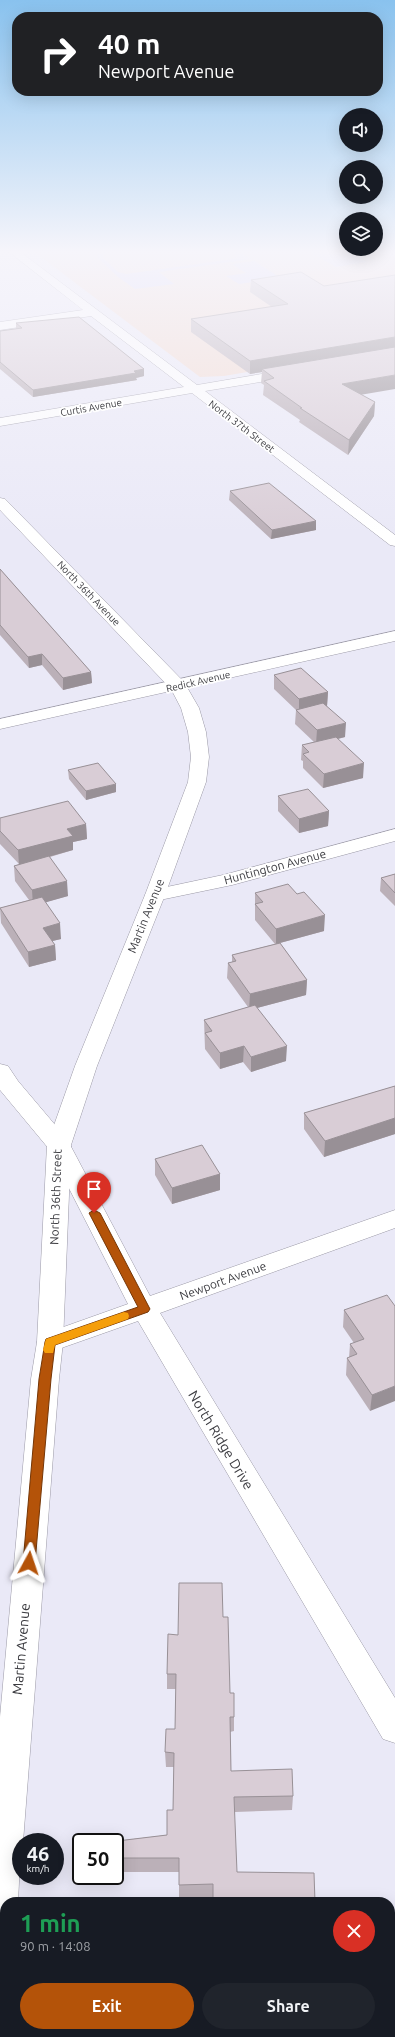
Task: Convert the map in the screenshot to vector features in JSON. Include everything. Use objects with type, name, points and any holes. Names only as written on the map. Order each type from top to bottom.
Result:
[{"type":"street","name":"North 37th Street","points":[[138,346],[395,542]]},
{"type":"street","name":"Curtis Avenue","points":[[0,422],[302,371]]},
{"type":"street","name":"North 36th Avenue","points":[[0,502],[178,686]]},
{"type":"street","name":"Redick Avenue","points":[[0,724],[178,686],[395,636]]},
{"type":"street","name":"Martin Avenue","points":[[59,1145],[86,1066],[155,895],[197,782],[200,765],[200,744],[193,714],[178,686]]},
{"type":"street","name":"Huntington Avenue","points":[[155,895],[226,881],[395,836]]},
{"type":"street","name":"North 36th Street","points":[[0,1071],[9,1086],[59,1145],[50,1342]]},
{"type":"street","name":"North Ridge Drive","points":[[59,1145],[144,1309],[395,1728]]},
{"type":"street","name":"Newport Avenue","points":[[50,1342],[395,1219]]},
{"type":"street","name":"Martin Avenue","points":[[0,1897],[6,1748],[50,1342]]},
{"type":"shaded area","points":[[159,346],[395,346],[395,347],[224,376],[200,377]]},
{"type":"building","points":[[0,346],[115,346],[144,369],[134,371],[136,373],[33,390],[0,362]]},
{"type":"building","points":[[229,346],[340,346],[250,361]]},
{"type":"building","points":[[395,347],[395,375],[342,384],[375,402],[349,440],[300,408],[302,408],[264,381],[274,378],[262,369]]},
{"type":"building","points":[[269,483],[316,521],[272,530],[230,491]]},
{"type":"building","points":[[0,569],[91,672],[63,678],[42,654],[28,657],[0,625]]},
{"type":"building","points":[[301,668],[328,692],[299,699],[274,675]]},
{"type":"building","points":[[323,703],[346,723],[317,730],[296,710]]},
{"type":"building","points":[[336,737],[364,763],[324,774],[303,754],[309,752],[302,745]]},
{"type":"building","points":[[98,763],[116,784],[86,791],[68,770]]},
{"type":"building","points":[[308,789],[329,811],[299,819],[278,796]]},
{"type":"building","points":[[68,801],[86,824],[67,829],[73,836],[18,850],[0,831],[0,818]]},
{"type":"building","points":[[49,856],[67,881],[32,890],[14,866]]},
{"type":"building","points":[[395,874],[395,893],[381,878]]},
{"type":"building","points":[[288,884],[297,894],[304,892],[325,915],[276,929],[255,904],[263,902],[255,893]]},
{"type":"building","points":[[42,897],[60,923],[43,928],[55,945],[28,952],[0,908]]},
{"type":"building","points":[[280,943],[307,980],[250,994],[228,963],[236,961],[232,955]]},
{"type":"building","points":[[255,1005],[287,1046],[251,1057],[244,1046],[220,1053],[205,1033],[212,1031],[204,1020]]},
{"type":"building","points":[[395,1086],[395,1118],[325,1141],[304,1113]]},
{"type":"building","points":[[202,1145],[220,1174],[172,1188],[155,1159]]},
{"type":"building","points":[[387,1295],[395,1306],[395,1386],[372,1395],[347,1358],[357,1354],[350,1344],[364,1339],[344,1310]]},
{"type":"building","points":[[179,1583],[222,1583],[223,1617],[228,1617],[230,1693],[234,1693],[234,1717],[230,1717],[231,1771],[292,1769],[293,1796],[234,1797],[237,1872],[314,1873],[315,1897],[213,1897],[213,1884],[179,1885],[179,1858],[124,1858],[124,1840],[167,1835],[167,1810],[173,1810],[174,1753],[165,1752],[166,1729],[175,1729],[176,1674],[167,1674],[168,1634],[178,1635]]},
{"type":"slow traffic","points":[[49,1350],[50,1342],[124,1316]]},
{"type":"route","points":[[29,1563],[45,1379],[50,1342],[144,1309],[94,1213]]}]
